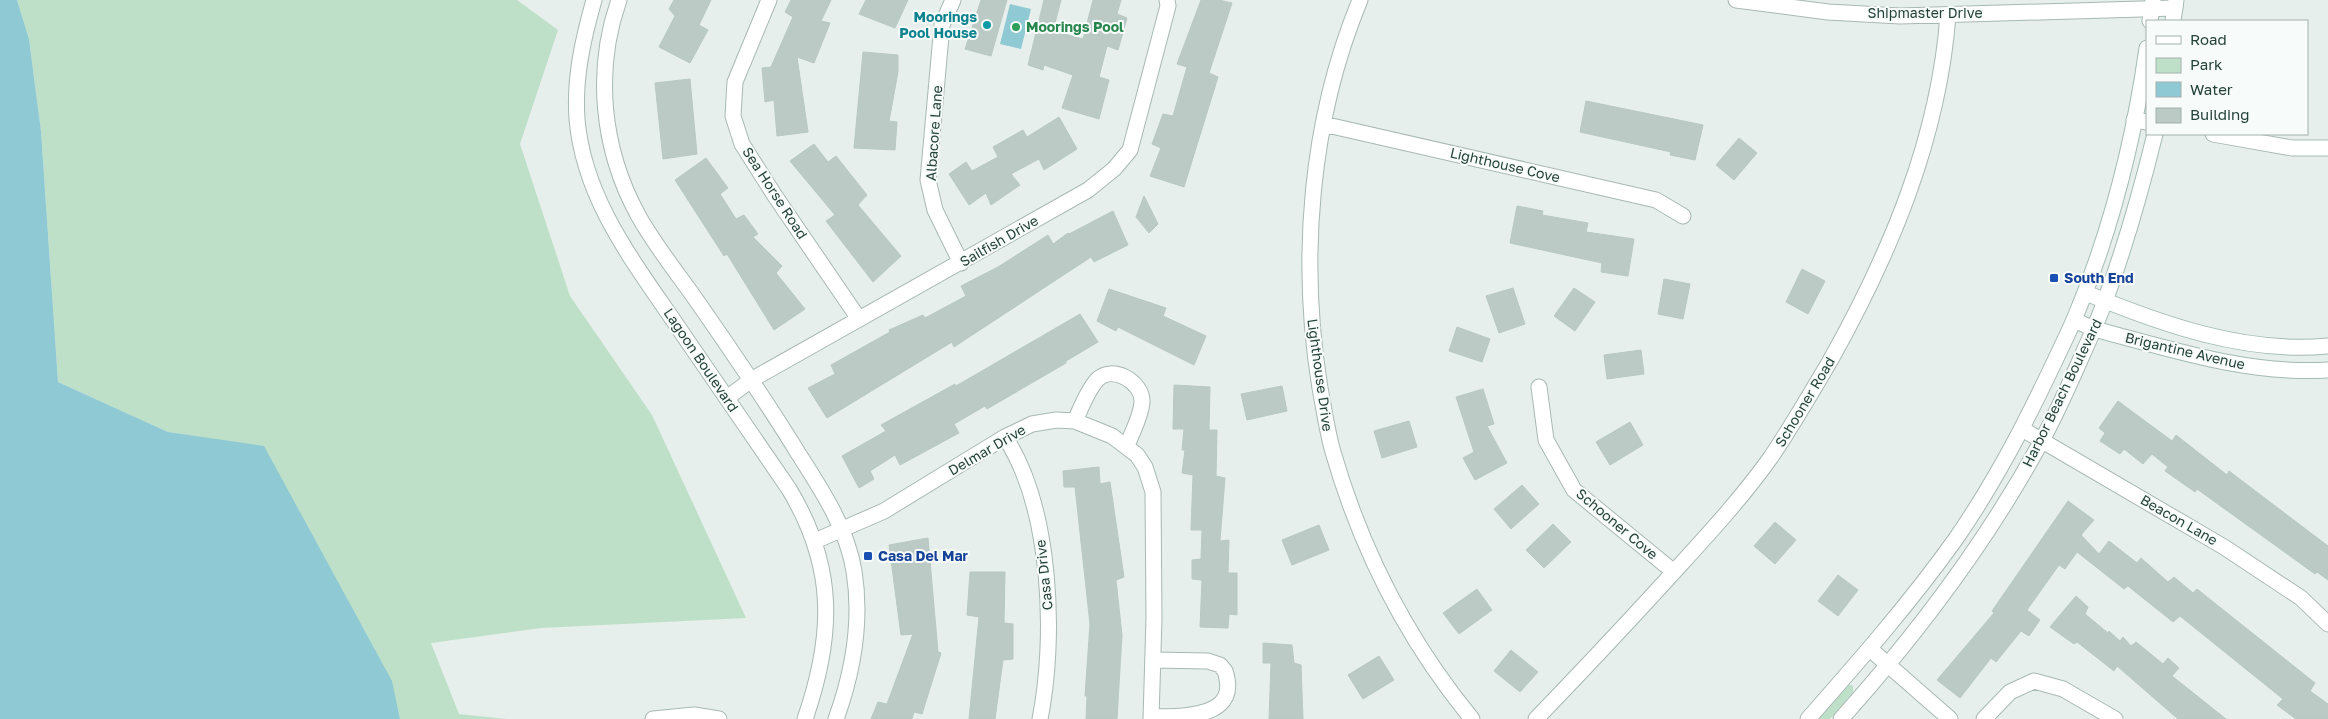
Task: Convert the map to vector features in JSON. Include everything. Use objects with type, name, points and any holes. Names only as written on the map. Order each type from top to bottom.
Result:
[{"type":"street","name":"Lagoon Boulevard","points":[[594,0],[580,55],[576,94],[577,120],[584,157],[594,193],[628,252],[789,489],[801,508],[815,541],[821,566],[827,619],[820,670],[805,719]]},
{"type":"street","points":[[619,0],[605,49],[604,71],[605,103],[615,163],[639,216],[751,380],[815,479],[841,530],[854,570],[857,624],[848,684],[836,719]]},
{"type":"street","name":"Sea Horse Road","points":[[769,0],[735,82],[733,116],[742,144],[775,196],[860,319]]},
{"type":"street","name":"Albacore Lane","points":[[953,0],[942,24],[928,180],[935,210],[961,262]]},
{"type":"street","name":"Sailfish Drive","points":[[727,398],[751,380],[1088,190],[1114,169],[1130,150],[1168,6],[1167,0]]},
{"type":"street","name":"Lighthouse Drive","points":[[1360,0],[1336,72],[1323,124],[1318,157],[1312,221],[1310,300],[1318,375],[1332,450],[1360,531],[1387,590],[1441,681],[1472,719]]},
{"type":"street","name":"Shipmaster Drive","points":[[1736,0],[1828,12],[1900,16],[2152,9],[2175,10]]},
{"type":"street","name":"Schooner Road","points":[[1536,719],[1639,612],[1719,522],[1770,458],[1803,408],[1854,318],[1911,188],[1936,101],[1945,56],[1948,15]]},
{"type":"street","points":[[2086,293],[2140,121],[2146,58]]},
{"type":"street","name":"Lighthouse Cove","points":[[1323,124],[1656,200],[1683,216]]},
{"type":"street","name":"Harbor Beach Boulevard","points":[[1841,719],[1889,665],[1957,578],[1988,534],[2042,441],[2106,301],[2144,178],[2155,135]]},
{"type":"street","points":[[2219,135],[2292,148],[2328,148]]},
{"type":"street","name":"Brigantine Avenue","points":[[2086,293],[2174,326],[2226,339],[2276,346],[2328,346]]},
{"type":"street","name":"Harbor Beach Boulevard","points":[[1808,719],[1870,649],[1955,540],[1991,484],[2022,429],[2086,293]]},
{"type":"street","name":"Brigantine Avenue","points":[[2074,320],[2094,328],[2223,362],[2256,368],[2328,370]]},
{"type":"street","points":[[1075,422],[1092,388],[1102,376],[1111,374],[1128,379],[1139,389],[1142,402],[1127,446]]},
{"type":"street","name":"Schooner Cove","points":[[1539,387],[1546,440],[1574,490],[1674,572]]},
{"type":"street","name":"Delmar Drive","points":[[815,541],[884,511],[1005,438],[1032,424],[1044,421],[1075,422],[1100,430],[1127,446],[1145,467],[1153,492],[1154,660],[1151,718]]},
{"type":"street","name":"Beacon Lane","points":[[2022,429],[2224,547],[2301,598],[2328,624]]},
{"type":"street","name":"Casa Drive","points":[[1005,438],[1015,453],[1031,494],[1048,581],[1049,642],[1047,676],[1040,719]]},
{"type":"street","points":[[1870,649],[1950,719]]},
{"type":"street","points":[[1151,718],[1191,715],[1213,711],[1224,700],[1228,690],[1226,671],[1214,662],[1154,660]]},
{"type":"street","points":[[1984,719],[2010,692],[2034,681],[2063,689],[2115,719]]},
{"type":"street","points":[[653,719],[694,715],[719,719]]},
{"type":"green space","points":[[17,0],[517,0],[558,30],[520,144],[570,296],[652,415],[746,618],[541,628],[431,643],[459,714],[506,719],[400,719],[391,681],[264,447],[168,432],[58,382],[41,131],[29,39]]},
{"type":"green space","points":[[1848,684],[1853,686],[1853,692],[1830,719],[1816,719]]},
{"type":"water","points":[[0,0],[17,0],[29,39],[41,131],[58,382],[168,432],[264,446],[392,681],[400,719],[0,719]]},
{"type":"water","name":"Moorings Pool","points":[[1010,4],[1031,9],[1021,49],[1000,44]]},
{"type":"building","points":[[674,0],[711,0],[699,25],[708,30],[690,63],[659,47],[675,16],[669,9]]},
{"type":"building","points":[[791,0],[831,0],[821,21],[830,23],[814,63],[797,57],[808,132],[777,136],[774,100],[765,102],[762,68],[771,67],[793,17],[785,12]]},
{"type":"building","points":[[866,0],[908,0],[895,28],[859,14]]},
{"type":"building","name":"Moorings Pool House","points":[[981,0],[1007,0],[991,56],[965,49]]},
{"type":"building","points":[[1044,0],[1061,0],[1053,31],[1083,39],[1093,0],[1121,0],[1117,14],[1127,18],[1118,50],[1107,46],[1099,77],[1109,80],[1099,119],[1062,108],[1073,75],[1044,65],[1043,70],[1028,65]]},
{"type":"building","points":[[1201,0],[1219,0],[1232,3],[1209,73],[1218,77],[1184,187],[1150,176],[1161,148],[1152,144],[1163,114],[1173,116],[1187,67],[1177,64]]},
{"type":"building","points":[[863,52],[898,55],[898,72],[889,121],[897,122],[895,150],[854,148]]},
{"type":"building","points":[[690,79],[697,154],[663,159],[655,83]]},
{"type":"building","points":[[1586,101],[1703,125],[1695,160],[1670,155],[1671,152],[1580,132]]},
{"type":"building","points":[[1059,117],[1077,149],[1044,170],[1039,159],[1011,174],[1020,185],[991,205],[986,193],[969,205],[949,174],[966,162],[972,171],[998,157],[993,147],[1023,130],[1027,137]]},
{"type":"building","points":[[1739,138],[1757,153],[1734,180],[1716,165]]},
{"type":"building","points":[[814,144],[828,162],[836,156],[867,195],[858,205],[901,256],[873,282],[826,221],[835,215],[790,161]]},
{"type":"building","points":[[706,158],[728,188],[720,194],[736,219],[744,215],[758,234],[753,237],[782,266],[776,273],[805,309],[774,330],[727,254],[724,256],[675,180]]},
{"type":"building","points":[[1144,196],[1158,224],[1149,233],[1136,217]]},
{"type":"building","points":[[1517,206],[1543,211],[1542,215],[1588,223],[1586,232],[1634,239],[1628,276],[1601,272],[1602,263],[1510,243]]},
{"type":"building","points":[[1113,211],[1128,245],[1094,262],[1091,257],[954,347],[952,342],[827,418],[808,388],[835,374],[831,365],[890,332],[889,330],[923,315],[925,318],[966,296],[961,286],[998,267],[1048,235],[1053,244],[1068,233]]},
{"type":"building","points":[[1802,269],[1825,281],[1808,314],[1786,302]]},
{"type":"building","points":[[1664,279],[1690,284],[1683,319],[1658,314]]},
{"type":"building","points":[[1513,288],[1525,324],[1499,333],[1486,296]]},
{"type":"building","points":[[1574,288],[1595,302],[1575,331],[1554,316]]},
{"type":"building","points":[[1109,289],[1166,308],[1163,316],[1206,336],[1194,365],[1118,327],[1116,331],[1097,321]]},
{"type":"building","points":[[1080,314],[1098,342],[987,409],[985,406],[954,424],[959,433],[900,465],[895,455],[870,471],[874,479],[859,488],[842,456],[886,431],[881,425],[955,384],[956,386]]},
{"type":"building","points":[[1457,327],[1490,339],[1482,362],[1449,351]]},
{"type":"building","points":[[1641,350],[1644,374],[1607,379],[1604,355]]},
{"type":"building","points":[[1174,385],[1210,387],[1209,430],[1217,430],[1216,476],[1225,478],[1220,541],[1229,540],[1228,573],[1237,573],[1237,615],[1229,614],[1228,628],[1200,627],[1202,580],[1192,579],[1192,560],[1201,559],[1202,530],[1191,530],[1193,475],[1182,473],[1185,450],[1182,450],[1184,429],[1173,429]]},
{"type":"building","points":[[1282,386],[1287,411],[1247,420],[1241,394]]},
{"type":"building","points":[[1483,389],[1494,424],[1487,426],[1507,463],[1475,480],[1463,458],[1474,452],[1456,397]]},
{"type":"building","points":[[2118,401],[2172,441],[2176,435],[2227,475],[2229,471],[2328,546],[2328,580],[2317,572],[2315,574],[2197,489],[2195,492],[2165,471],[2168,467],[2152,454],[2143,464],[2124,449],[2120,454],[2100,441],[2105,433],[2099,428]]},
{"type":"building","points":[[1409,421],[1417,447],[1382,458],[1374,431]]},
{"type":"building","points":[[1630,422],[1643,445],[1610,465],[1596,442]]},
{"type":"building","points":[[1099,467],[1100,484],[1110,482],[1124,577],[1116,580],[1122,635],[1117,719],[1086,719],[1087,696],[1085,696],[1090,624],[1075,487],[1064,487],[1063,471]]},
{"type":"building","points":[[1522,485],[1539,504],[1511,529],[1494,509]]},
{"type":"building","points":[[2068,501],[2094,520],[2081,535],[2099,554],[2109,541],[2137,563],[2141,558],[2168,582],[2174,577],[2193,593],[2197,589],[2315,683],[2310,691],[2328,704],[2328,719],[2296,719],[2277,705],[2283,699],[2180,616],[2173,622],[2128,586],[2124,589],[2077,552],[2065,569],[2059,565],[2027,610],[2040,620],[2029,636],[2021,631],[1996,662],[1991,658],[1960,698],[1937,680],[1994,613],[1992,611]]},
{"type":"building","points":[[1775,522],[1796,540],[1775,564],[1754,546]]},
{"type":"building","points":[[1553,524],[1571,542],[1544,568],[1526,550]]},
{"type":"building","points":[[1319,525],[1329,550],[1292,565],[1282,540]]},
{"type":"building","points":[[928,538],[938,652],[941,653],[922,714],[914,712],[912,719],[871,719],[878,702],[887,704],[913,634],[901,635],[889,545]]},
{"type":"building","points":[[970,572],[1005,572],[1004,623],[1013,624],[1013,659],[1003,660],[995,719],[969,719],[979,617],[967,615]]},
{"type":"building","points":[[1838,575],[1858,590],[1838,616],[1818,601]]},
{"type":"building","points":[[1477,589],[1492,610],[1459,634],[1443,613]]},
{"type":"building","points":[[2076,596],[2088,607],[2085,614],[2108,633],[2109,631],[2120,641],[2123,637],[2131,646],[2136,642],[2163,664],[2168,658],[2179,668],[2172,676],[2226,719],[2178,719],[2117,666],[2114,671],[2077,642],[2074,644],[2050,627]]},
{"type":"building","points":[[1263,643],[1292,645],[1294,663],[1301,665],[1303,719],[1269,719],[1271,663],[1263,663]]},
{"type":"building","points":[[1511,650],[1538,672],[1520,692],[1494,671]]},
{"type":"building","points":[[1379,656],[1394,680],[1363,699],[1348,675]]},
{"type":"place","name":"Moorings Pool House","points":[[987,25]]},
{"type":"place","name":"Moorings Pool","points":[[1016,27]]},
{"type":"place","name":"South End","points":[[2054,278]]},
{"type":"place","name":"Casa Del Mar","points":[[868,556]]}]
